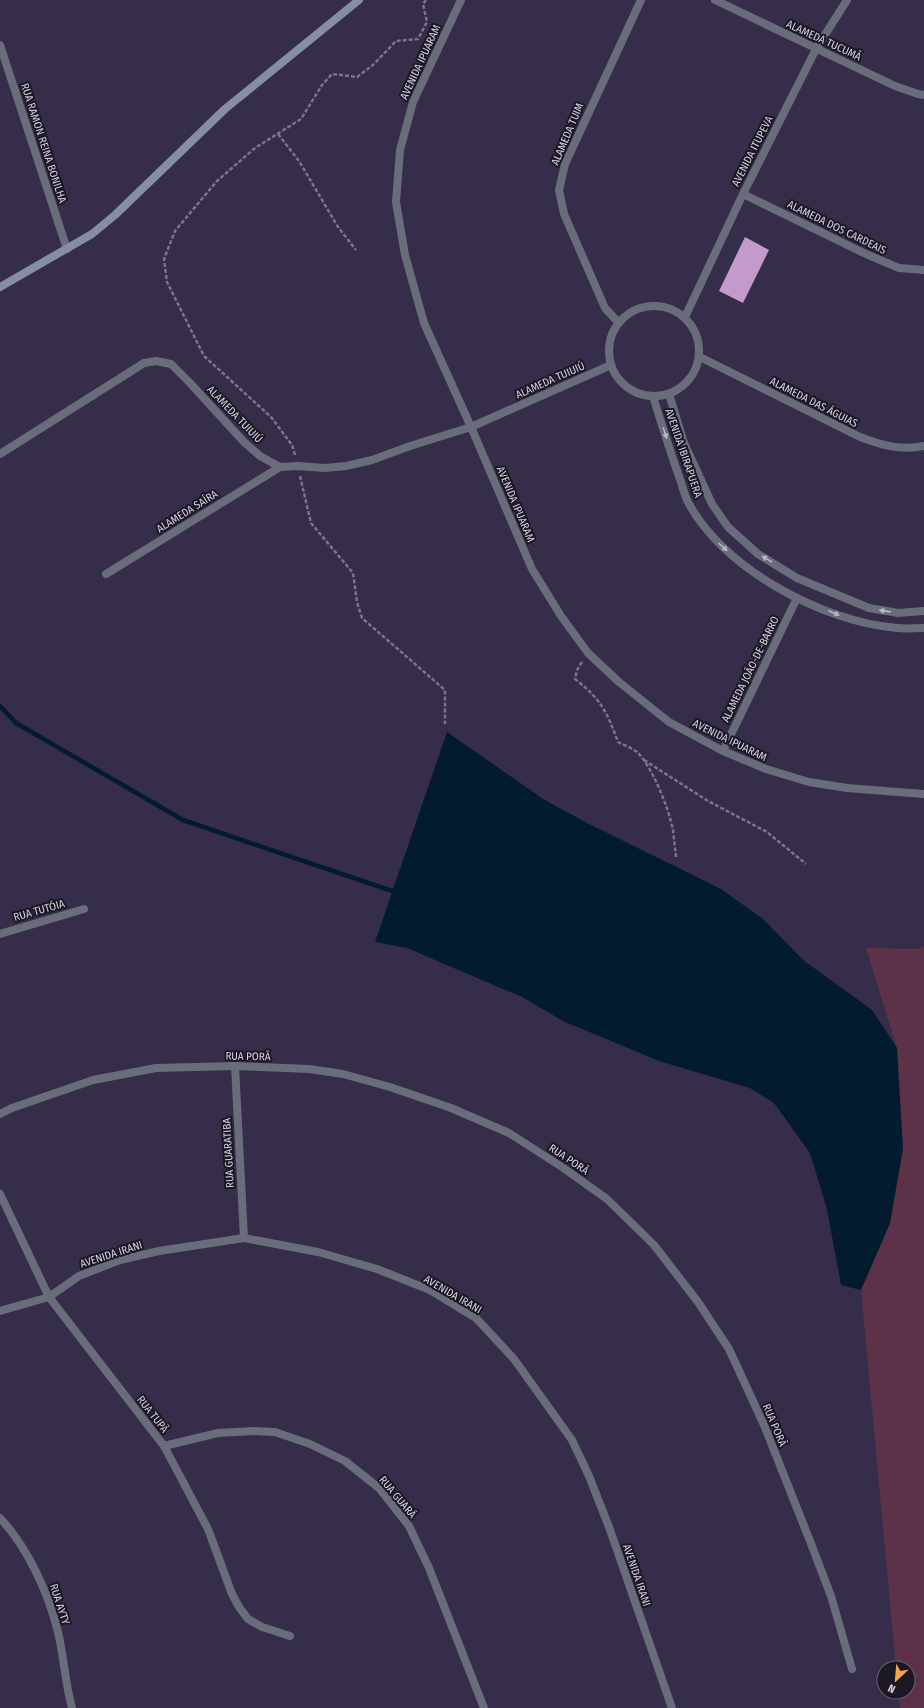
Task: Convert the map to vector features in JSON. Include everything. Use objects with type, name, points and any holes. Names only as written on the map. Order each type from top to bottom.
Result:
[{"type":"main road","points":[[0,287],[92,234],[115,215],[225,110],[359,0]]},
{"type":"street","name":"AVENIDA IPUARAM","points":[[461,0],[413,102],[400,150],[396,202],[405,255],[424,323],[471,426],[532,569],[561,616],[588,653],[619,682],[669,722],[723,751],[766,769],[809,782],[847,788],[924,794]]},
{"type":"street","name":"ALAMEDA TUIM","points":[[618,322],[605,308],[564,214],[559,190],[565,164],[641,0]]},
{"type":"street","name":"ALAMEDA TUCUMÃ","points":[[715,0],[895,86],[924,95]]},
{"type":"street","name":"AVENIDA ITUPEVA","points":[[686,317],[743,194],[816,48],[847,0]]},
{"type":"street","name":"RUA RAMON REINA BONILHA","points":[[0,44],[67,249]]},
{"type":"street","name":"ALAMEDA DOS CARDEAIS","points":[[743,194],[866,254],[899,268],[924,270]]},
{"type":"street","points":[[650,305],[669,307],[686,317],[694,328],[699,342],[700,357],[694,373],[684,386],[669,394],[653,396],[640,394],[629,389],[619,380],[611,365],[608,354],[610,337],[618,322],[632,310],[650,305]]},
{"type":"street","name":"ALAMEDA DAS ÁGUIAS","points":[[700,357],[860,437],[882,446],[913,448],[924,446]]},
{"type":"street","name":"ALAMEDA TUIUIÚ","points":[[0,454],[144,363],[156,361],[171,364],[244,442],[260,456],[280,467],[298,466],[325,468],[352,465],[372,460],[471,426],[611,365]]},
{"type":"street","name":"AVENIDA IBIRAPUERA","points":[[669,394],[684,443],[712,504],[728,527],[758,554],[797,578],[869,608],[898,613],[924,611]]},
{"type":"street","name":"AVENIDA IBIRAPUERA","points":[[653,396],[687,499],[699,519],[718,542],[748,569],[797,598],[841,616],[866,623],[898,629],[924,628]]},
{"type":"street","name":"ALAMEDA SAÍRA","points":[[106,574],[280,467]]},
{"type":"street","name":"ALAMEDA JOÃO-DE-BARRO","points":[[723,751],[797,598]]},
{"type":"street","name":"RUA TUTÓIA","points":[[0,934],[84,909]]},
{"type":"street","name":"RUA PORÃ","points":[[0,1114],[12,1108],[93,1080],[156,1068],[235,1066],[309,1069],[343,1074],[390,1087],[451,1108],[509,1133],[562,1167],[606,1199],[649,1240],[698,1302],[729,1349],[764,1425],[810,1541],[831,1596],[852,1669]]},
{"type":"street","name":"RUA GUARATIBA","points":[[235,1066],[244,1238]]},
{"type":"street","name":"RUA TUPÃ","points":[[0,1194],[49,1297],[164,1446],[208,1529],[232,1594],[239,1607],[248,1619],[262,1627],[290,1636]]},
{"type":"street","name":"AVENIDA IRANI","points":[[0,1311],[49,1297],[79,1276],[120,1260],[159,1250],[244,1238],[318,1252],[377,1269],[430,1290],[476,1318],[514,1359],[572,1440],[589,1476],[609,1527],[672,1708]]},
{"type":"street","name":"RUA GUARÁ","points":[[164,1446],[218,1433],[253,1431],[275,1432],[310,1444],[345,1461],[378,1488],[409,1526],[429,1568],[484,1708]]},
{"type":"street","name":"RUA AYTY","points":[[0,1518],[11,1529],[41,1581],[58,1632],[72,1708]]},
{"type":"path","points":[[426,0],[423,4],[427,22],[418,39],[396,41],[373,64],[357,77],[332,74],[322,85],[301,119],[255,148],[218,181],[175,231],[164,259],[167,282],[204,356],[271,417],[292,445],[311,523],[353,574],[357,602],[362,618],[445,690],[445,724]]},
{"type":"path","points":[[278,134],[299,161],[338,227],[356,250]]},
{"type":"path","points":[[588,653],[577,670],[575,679],[596,697],[609,718],[618,742],[636,751],[644,759],[708,801],[766,832],[806,864]]},
{"type":"path","points":[[644,759],[665,803],[673,829],[676,857]]},
{"type":"shaded area","points":[[924,946],[924,1708],[900,1708],[899,1700],[916,1700],[916,1660],[895,1660],[861,1290],[890,1223],[897,1048],[866,948],[918,949]]},
{"type":"water","points":[[447,732],[543,799],[587,823],[721,889],[763,919],[803,960],[872,1010],[897,1048],[903,1149],[890,1223],[861,1290],[841,1285],[827,1209],[810,1153],[774,1103],[750,1088],[659,1061],[563,1021],[522,997],[407,948],[375,942]]},
{"type":"building","points":[[745,237],[769,250],[743,303],[719,291]]},
{"type":"waterway","points":[[0,706],[16,723],[183,820],[392,891]]}]
